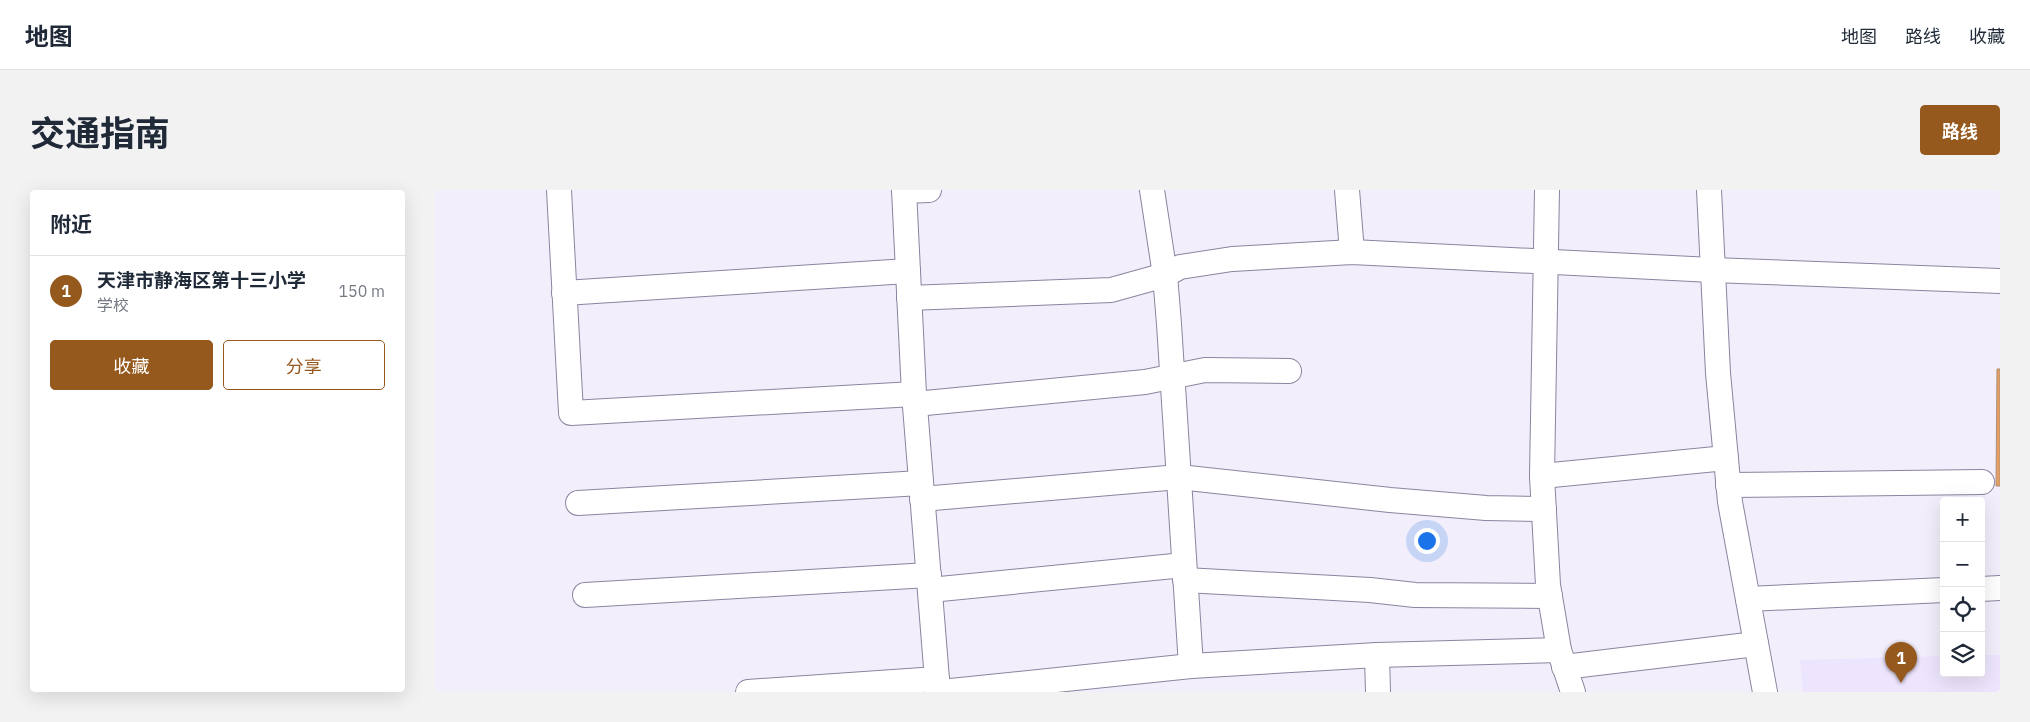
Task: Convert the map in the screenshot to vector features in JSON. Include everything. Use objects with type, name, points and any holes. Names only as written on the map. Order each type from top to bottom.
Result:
[{"type":"street","points":[[559,190],[571,413],[914,399],[1145,382],[1205,370],[1289,371]]},
{"type":"street","points":[[929,190],[904,191],[914,399],[939,688]]},
{"type":"street","points":[[1153,190],[1165,275],[1191,666]]},
{"type":"street","points":[[1347,190],[1352,252]]},
{"type":"street","points":[[1547,190],[1542,476],[1550,596],[1562,658],[1573,692]]},
{"type":"street","points":[[1709,190],[1728,485],[1765,692]]},
{"type":"street","points":[[909,298],[1111,290],[1165,275],[1180,267],[1232,259],[1352,252],[1713,270],[2000,281]]},
{"type":"street","points":[[564,293],[908,271]]},
{"type":"street","points":[[1542,476],[1726,458]]},
{"type":"street","points":[[578,504],[922,491],[1179,477],[1390,500],[1486,508],[1544,509]]},
{"type":"street","points":[[1728,485],[1983,482]]},
{"type":"street","points":[[585,595],[1185,572],[1415,595],[1550,596]]},
{"type":"street","points":[[1985,589],[2000,588]]},
{"type":"street","points":[[1748,599],[1940,590]]},
{"type":"street","points":[[748,692],[939,688],[1191,666],[1377,655],[1562,658],[1756,644]]},
{"type":"street","points":[[1377,655],[1378,692]]},
{"type":"shaded area","points":[[1985,655],[2000,655],[2000,692],[1803,692],[1800,660],[1940,656],[1940,677],[1985,677]]},
{"type":"building","points":[[1997,369],[2000,369],[2000,486],[1996,486]]},
{"type":"place","name":"天津市静海区第十三小学","points":[[1901,683]]}]
